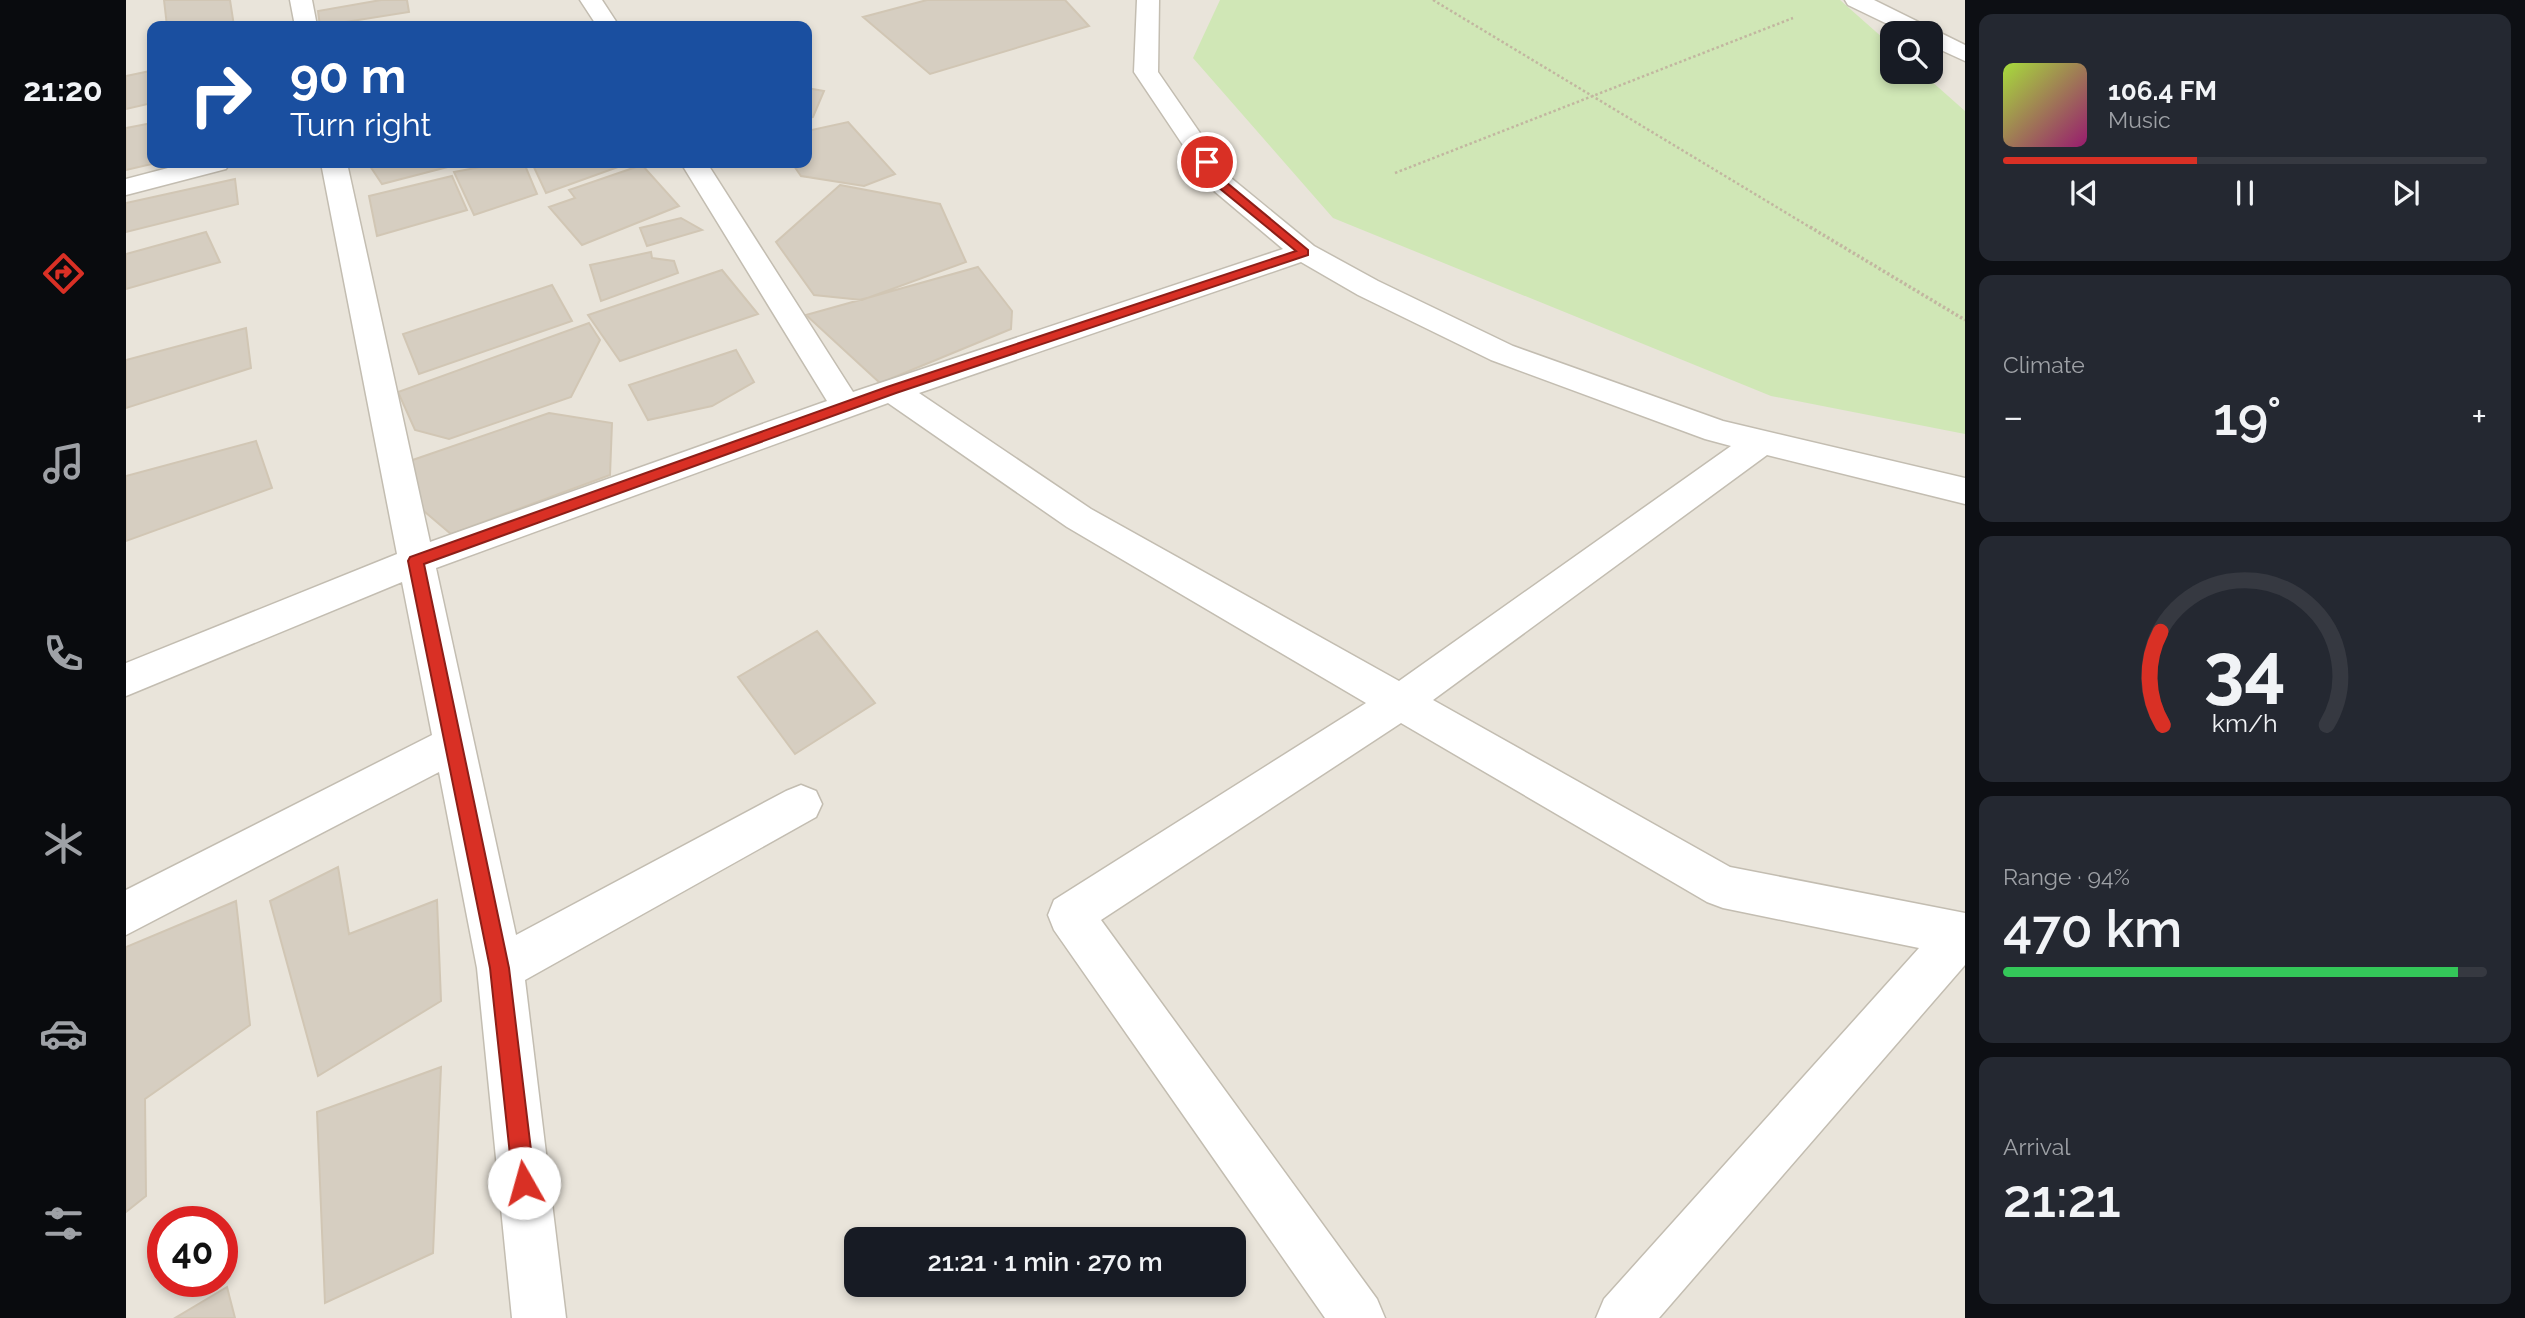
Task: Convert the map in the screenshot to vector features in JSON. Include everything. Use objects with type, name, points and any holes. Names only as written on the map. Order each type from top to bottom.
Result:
[{"type":"street","points":[[301,0],[305,21]]},
{"type":"street","points":[[591,0],[605,21]]},
{"type":"street","points":[[1148,0],[1146,72],[1222,184],[1304,252],[1368,288],[1502,353],[1717,431],[1965,491]]},
{"type":"street","points":[[1867,1],[1903,21]]},
{"type":"street","points":[[1943,43],[1965,54]]},
{"type":"street","points":[[126,187],[197,168]]},
{"type":"street","points":[[335,168],[500,968],[539,1318]]},
{"type":"street","points":[[697,168],[846,406]]},
{"type":"street","points":[[126,680],[416,561],[846,406],[1304,252]]},
{"type":"street","points":[[892,390],[1079,518],[1723,887],[1964,935]]},
{"type":"street","points":[[1358,1318],[1070,915],[1400,702],[1761,442]]},
{"type":"street","points":[[126,913],[454,744]]},
{"type":"street","points":[[500,968],[801,804]]},
{"type":"street","points":[[1623,1318],[1964,935]]},
{"type":"path","points":[[1433,0],[1965,320]]},
{"type":"path","points":[[1395,173],[1793,18]]},
{"type":"shaded area","points":[[126,0],[1965,0],[1965,1318],[126,1318]]},
{"type":"green space","points":[[1220,0],[1840,0],[1880,35],[1880,84],[1935,84],[1965,111],[1965,434],[1771,396],[1333,218],[1193,58]]},
{"type":"building","points":[[164,0],[230,0],[233,21],[166,21]]},
{"type":"building","points":[[381,0],[407,0],[409,12],[352,21],[319,21],[318,11]]},
{"type":"building","points":[[927,0],[1065,0],[1089,26],[930,74],[863,17]]},
{"type":"building","points":[[147,72],[147,104],[126,109],[126,76]]},
{"type":"building","points":[[812,89],[824,91],[813,117]]},
{"type":"building","points":[[848,122],[895,174],[864,186],[801,176],[795,168],[812,168],[812,130]]},
{"type":"building","points":[[147,124],[147,165],[126,170],[126,128]]},
{"type":"building","points":[[371,168],[444,168],[382,184]]},
{"type":"building","points":[[475,168],[526,168],[537,194],[474,215],[454,172]]},
{"type":"building","points":[[534,168],[615,168],[546,193]]},
{"type":"building","points":[[633,168],[645,168],[679,206],[582,245],[549,207],[575,198],[569,190]]},
{"type":"building","points":[[452,176],[467,210],[377,236],[369,196]]},
{"type":"building","points":[[235,179],[238,204],[126,232],[126,203]]},
{"type":"building","points":[[840,185],[940,204],[966,262],[862,300],[814,295],[776,242]]},
{"type":"building","points":[[681,218],[702,230],[647,246],[640,228]]},
{"type":"building","points":[[206,232],[220,262],[126,289],[126,254]]},
{"type":"building","points":[[651,252],[652,258],[674,261],[678,273],[601,301],[590,265]]},
{"type":"building","points":[[978,267],[1012,311],[1011,329],[880,383],[806,315]]},
{"type":"building","points":[[722,270],[758,314],[620,361],[588,315]]},
{"type":"building","points":[[552,285],[572,321],[419,374],[403,334]]},
{"type":"building","points":[[589,323],[600,340],[571,397],[449,439],[415,430],[398,392]]},
{"type":"building","points":[[246,328],[251,368],[126,408],[126,360]]},
{"type":"building","points":[[736,350],[754,382],[712,406],[648,420],[629,385]]},
{"type":"building","points":[[549,413],[612,423],[610,475],[451,534],[412,501],[401,464]]},
{"type":"building","points":[[256,441],[272,488],[126,541],[126,476]]},
{"type":"building","points":[[817,631],[875,703],[795,754],[738,677]]},
{"type":"building","points":[[338,867],[349,934],[437,900],[441,1001],[318,1076],[270,901]]},
{"type":"building","points":[[236,901],[250,1025],[145,1099],[146,1196],[126,1212],[126,947]]},
{"type":"building","points":[[441,1067],[433,1253],[325,1303],[317,1112]]},
{"type":"building","points":[[210,1297],[230,1297],[235,1318],[175,1318]]},
{"type":"route","points":[[524,1183],[500,968],[416,561],[892,390],[1304,252],[1222,184],[1207,162]]}]
